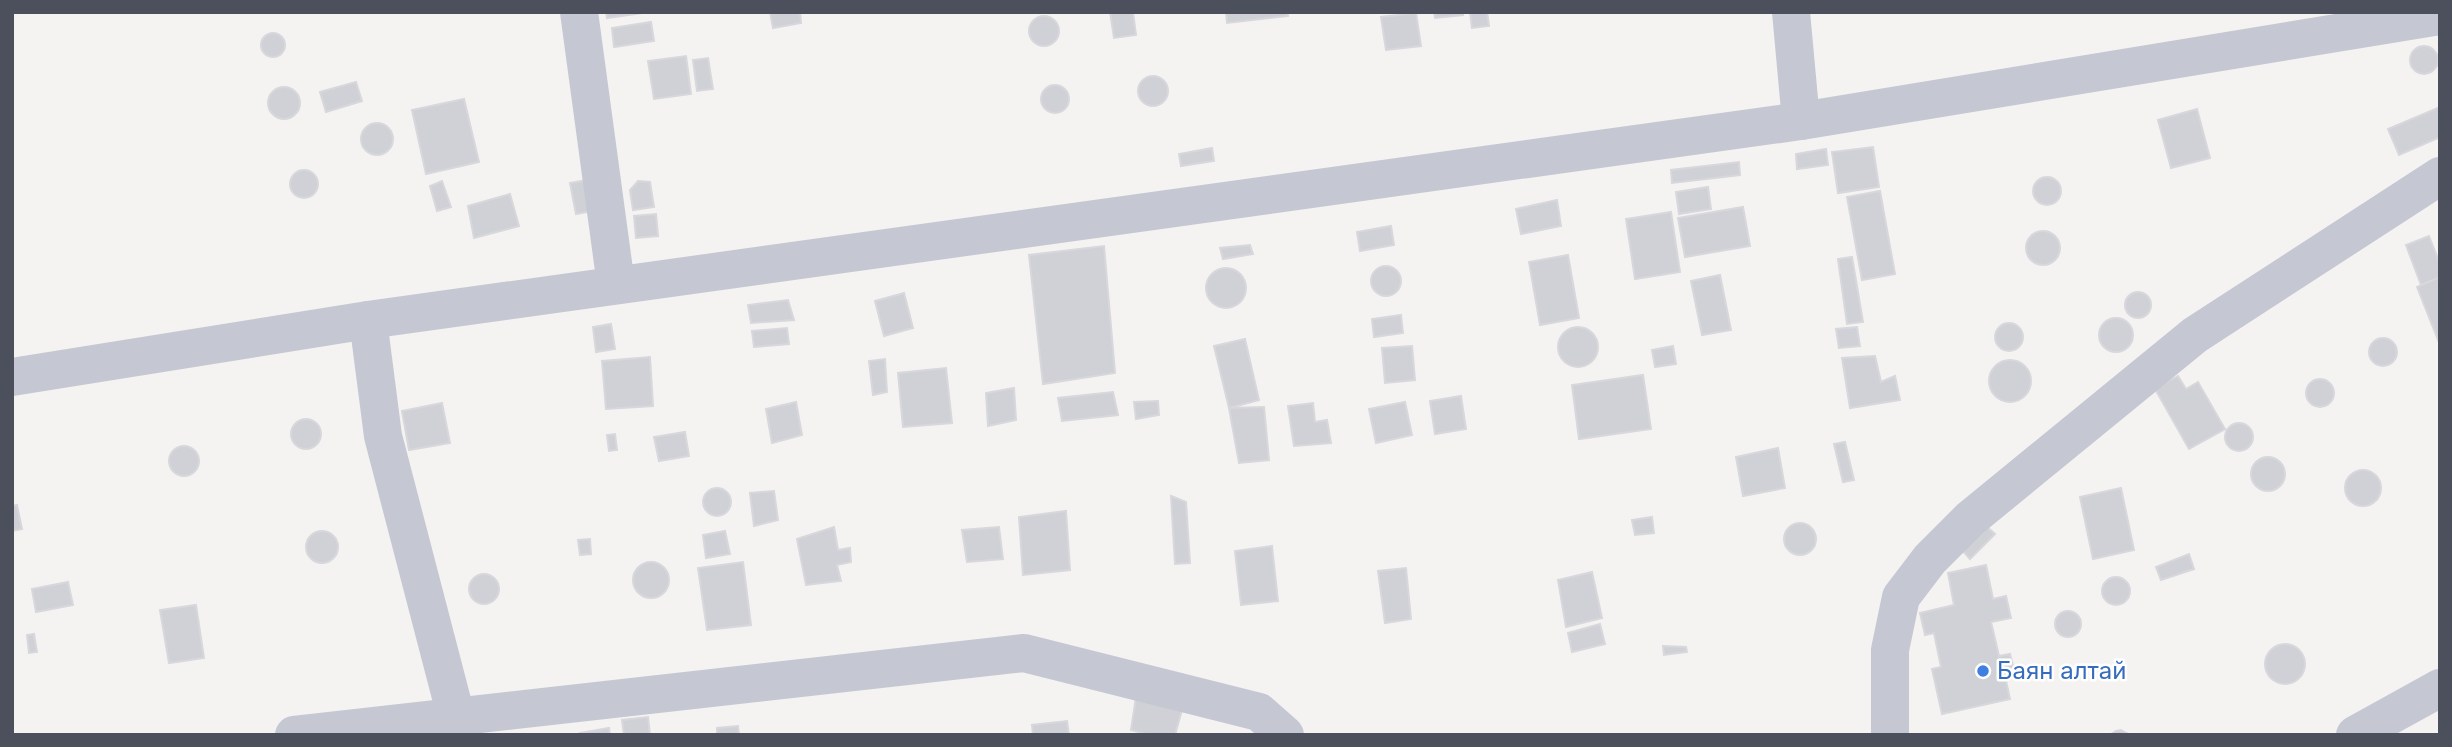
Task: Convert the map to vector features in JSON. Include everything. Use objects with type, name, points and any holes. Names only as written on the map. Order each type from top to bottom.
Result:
[{"type":"street","points":[[579,12],[616,285]]},
{"type":"street","points":[[1791,12],[1801,121]]},
{"type":"street","points":[[12,377],[368,320],[1801,121],[2440,16]]},
{"type":"street","points":[[1890,735],[1890,650],[1901,597],[1930,559],[1970,519],[2195,335],[2440,176]]},
{"type":"street","points":[[368,320],[383,436],[456,716]]},
{"type":"street","points":[[294,735],[1024,653],[1259,712],[1286,735]]},
{"type":"street","points":[[2355,735],[2440,688]]},
{"type":"building","points":[[606,12],[649,12],[607,18]]},
{"type":"building","points":[[770,12],[800,12],[801,23],[773,28]]},
{"type":"building","points":[[1110,12],[1133,12],[1136,35],[1114,38]]},
{"type":"building","points":[[1226,12],[1287,12],[1288,16],[1227,23]]},
{"type":"building","points":[[1434,12],[1463,12],[1463,15],[1435,18]]},
{"type":"building","points":[[1470,12],[1487,12],[1489,26],[1472,28]]},
{"type":"building","points":[[1416,13],[1421,46],[1386,50],[1381,17]]},
{"type":"building","points":[[1044,16],[1055,20],[1059,31],[1055,42],[1044,46],[1033,42],[1029,31],[1033,20]]},
{"type":"building","points":[[651,22],[654,41],[614,47],[612,28]]},
{"type":"building","points":[[273,33],[282,36],[285,45],[282,54],[273,57],[264,54],[261,45],[264,36]]},
{"type":"building","points":[[2424,46],[2434,50],[2438,60],[2434,70],[2424,74],[2414,70],[2410,60],[2414,50]]},
{"type":"building","points":[[686,56],[691,94],[654,99],[648,61]]},
{"type":"building","points":[[708,58],[713,89],[697,91],[693,60]]},
{"type":"building","points":[[1153,76],[1159,77],[1167,85],[1167,97],[1159,105],[1153,106],[1147,105],[1139,97],[1138,91],[1139,85],[1147,77]]},
{"type":"building","points":[[356,82],[362,101],[326,112],[320,92]]},
{"type":"building","points":[[1055,85],[1065,89],[1069,99],[1065,109],[1055,113],[1045,109],[1041,99],[1045,89]]},
{"type":"building","points":[[284,87],[295,92],[300,103],[295,114],[284,119],[273,114],[268,103],[273,92]]},
{"type":"building","points":[[464,99],[479,162],[426,174],[412,110]]},
{"type":"building","points":[[2440,107],[2440,137],[2399,155],[2388,129]]},
{"type":"building","points":[[2197,109],[2210,158],[2171,168],[2158,120]]},
{"type":"building","points":[[377,123],[388,128],[393,139],[388,150],[377,155],[366,150],[361,139],[366,128]]},
{"type":"building","points":[[1873,147],[1879,187],[1838,193],[1832,152]]},
{"type":"building","points":[[1212,148],[1214,161],[1181,166],[1179,154]]},
{"type":"building","points":[[1826,149],[1828,165],[1797,169],[1796,154]]},
{"type":"building","points":[[1739,162],[1740,175],[1672,183],[1671,170]]},
{"type":"building","points":[[304,170],[314,174],[318,184],[314,194],[304,198],[294,194],[290,184],[294,174]]},
{"type":"building","points":[[2047,177],[2057,181],[2061,191],[2057,201],[2047,205],[2037,201],[2033,191],[2037,181]]},
{"type":"building","points":[[593,179],[598,210],[576,214],[570,183]]},
{"type":"building","points":[[442,181],[451,207],[437,211],[430,186]]},
{"type":"building","points":[[638,181],[650,182],[654,207],[633,210],[630,190]]},
{"type":"building","points":[[1708,187],[1711,209],[1679,214],[1676,192]]},
{"type":"building","points":[[1880,191],[1895,274],[1862,280],[1847,197]]},
{"type":"building","points":[[510,194],[519,226],[474,238],[468,206]]},
{"type":"building","points":[[1557,200],[1561,226],[1521,234],[1516,209]]},
{"type":"building","points":[[1743,207],[1750,246],[1685,257],[1678,218]]},
{"type":"building","points":[[1671,212],[1680,272],[1635,279],[1626,219]]},
{"type":"building","points":[[656,214],[658,236],[636,238],[634,216]]},
{"type":"building","points":[[1391,226],[1394,245],[1360,251],[1357,232]]},
{"type":"building","points":[[2043,231],[2055,236],[2060,248],[2055,260],[2043,265],[2031,260],[2026,248],[2031,236]]},
{"type":"building","points":[[2429,236],[2440,264],[2440,277],[2421,285],[2406,245]]},
{"type":"building","points":[[1250,245],[1253,254],[1223,259],[1220,248]]},
{"type":"building","points":[[1104,246],[1115,373],[1043,384],[1029,255]]},
{"type":"building","points":[[1568,255],[1579,318],[1540,325],[1529,262]]},
{"type":"building","points":[[1852,257],[1863,322],[1847,324],[1838,259]]},
{"type":"building","points":[[1386,266],[1397,270],[1401,281],[1397,292],[1386,296],[1375,292],[1371,281],[1375,270]]},
{"type":"building","points":[[1226,268],[1234,269],[1240,274],[1245,280],[1245,296],[1240,302],[1234,307],[1226,308],[1218,307],[1212,302],[1207,296],[1206,288],[1207,280],[1212,274],[1218,269]]},
{"type":"building","points":[[1720,275],[1731,330],[1702,335],[1691,281]]},
{"type":"building","points":[[2440,277],[2440,345],[2417,287]]},
{"type":"building","points":[[2138,292],[2147,296],[2151,305],[2147,314],[2138,318],[2129,314],[2125,305],[2129,296]]},
{"type":"building","points":[[904,293],[913,328],[884,336],[875,301]]},
{"type":"building","points":[[788,300],[794,320],[751,323],[748,305]]},
{"type":"building","points":[[1401,315],[1403,333],[1374,337],[1372,319]]},
{"type":"building","points":[[2116,318],[2128,323],[2133,335],[2128,347],[2116,352],[2104,347],[2099,335],[2104,323]]},
{"type":"building","points":[[2009,323],[2019,327],[2023,337],[2019,347],[2009,351],[1999,347],[1995,337],[1999,327]]},
{"type":"building","points":[[611,324],[615,349],[596,352],[593,327]]},
{"type":"building","points":[[1578,327],[1586,328],[1592,333],[1597,339],[1597,355],[1592,361],[1586,366],[1578,367],[1570,366],[1564,361],[1559,355],[1558,347],[1559,339],[1564,333],[1570,328]]},
{"type":"building","points":[[1857,327],[1860,346],[1839,348],[1836,329]]},
{"type":"building","points":[[787,328],[789,344],[754,347],[752,331]]},
{"type":"building","points":[[2383,338],[2393,342],[2397,352],[2393,362],[2383,366],[2373,362],[2369,352],[2373,342]]},
{"type":"building","points":[[1245,339],[1259,400],[1229,408],[1214,346]]},
{"type":"building","points":[[1412,346],[1415,380],[1385,383],[1382,348]]},
{"type":"building","points":[[1673,346],[1676,364],[1655,367],[1652,350]]},
{"type":"building","points":[[1875,356],[1881,382],[1895,376],[1900,400],[1850,408],[1842,358]]},
{"type":"building","points":[[650,357],[653,406],[606,409],[602,361]]},
{"type":"building","points":[[885,359],[887,392],[873,395],[869,361]]},
{"type":"building","points":[[2010,360],[2025,366],[2031,381],[2025,396],[2010,402],[1995,396],[1989,381],[1995,366]]},
{"type":"building","points":[[946,368],[952,423],[903,427],[898,373]]},
{"type":"building","points":[[1643,375],[1651,429],[1579,439],[1572,385]]},
{"type":"building","points":[[2178,376],[2186,389],[2198,382],[2225,429],[2189,449],[2155,389]]},
{"type":"building","points":[[2320,379],[2330,383],[2334,393],[2330,403],[2320,407],[2310,403],[2306,393],[2310,383]]},
{"type":"building","points":[[1014,388],[1016,420],[988,426],[986,393]]},
{"type":"building","points":[[1113,392],[1118,415],[1062,421],[1058,398]]},
{"type":"building","points":[[1461,396],[1466,429],[1435,434],[1430,401]]},
{"type":"building","points":[[1158,401],[1159,415],[1136,419],[1134,402]]},
{"type":"building","points":[[796,402],[802,435],[772,443],[766,409]]},
{"type":"building","points":[[1405,402],[1412,435],[1376,443],[1369,409]]},
{"type":"building","points":[[442,403],[450,443],[409,450],[402,411]]},
{"type":"building","points":[[1313,403],[1315,422],[1327,420],[1331,443],[1294,446],[1288,406]]},
{"type":"building","points":[[1264,407],[1269,460],[1239,463],[1229,408]]},
{"type":"building","points":[[306,419],[317,423],[321,434],[317,445],[306,449],[295,445],[291,434],[295,423]]},
{"type":"building","points":[[2239,423],[2249,427],[2253,437],[2249,447],[2239,451],[2229,447],[2225,437],[2229,427]]},
{"type":"building","points":[[685,432],[689,456],[659,461],[654,437]]},
{"type":"building","points":[[615,434],[617,450],[609,451],[607,435]]},
{"type":"building","points":[[1845,442],[1854,480],[1843,482],[1834,444]]},
{"type":"building","points":[[184,446],[190,447],[198,455],[198,467],[190,475],[184,476],[178,475],[170,467],[169,461],[170,455],[178,447]]},
{"type":"building","points":[[1778,448],[1785,488],[1743,496],[1736,457]]},
{"type":"building","points":[[2268,457],[2280,462],[2285,474],[2280,486],[2268,491],[2256,486],[2251,474],[2256,462]]},
{"type":"building","points":[[2363,470],[2376,475],[2381,488],[2376,501],[2363,506],[2350,501],[2345,488],[2350,475]]},
{"type":"building","points":[[717,488],[727,492],[731,502],[727,512],[717,516],[707,512],[703,502],[707,492]]},
{"type":"building","points":[[2121,488],[2134,550],[2093,559],[2080,497]]},
{"type":"building","points":[[774,491],[778,520],[754,526],[750,493]]},
{"type":"building","points":[[1171,496],[1186,502],[1190,563],[1175,564]]},
{"type":"building","points":[[17,505],[22,529],[12,531],[12,506]]},
{"type":"building","points":[[1066,511],[1070,570],[1023,575],[1019,517]]},
{"type":"building","points":[[1652,517],[1654,533],[1635,535],[1632,520]]},
{"type":"building","points":[[1800,523],[1811,528],[1816,539],[1811,550],[1800,555],[1789,550],[1784,539],[1789,528]]},
{"type":"building","points":[[1985,525],[1995,534],[1970,559],[1961,549]]},
{"type":"building","points":[[834,527],[838,550],[850,548],[851,562],[837,565],[841,581],[806,585],[797,539]]},
{"type":"building","points":[[999,527],[1003,559],[967,562],[962,530]]},
{"type":"building","points":[[322,531],[333,536],[338,547],[333,558],[322,563],[311,558],[306,547],[311,536]]},
{"type":"building","points":[[725,531],[730,554],[706,558],[703,535]]},
{"type":"building","points":[[590,539],[591,554],[580,555],[578,540]]},
{"type":"building","points":[[1272,546],[1278,601],[1241,605],[1235,551]]},
{"type":"building","points":[[2189,554],[2194,569],[2161,580],[2156,567]]},
{"type":"building","points":[[651,562],[664,567],[669,580],[664,593],[651,598],[638,593],[633,580],[638,567]]},
{"type":"building","points":[[743,562],[751,625],[707,630],[698,568]]},
{"type":"building","points":[[1986,565],[1993,599],[2006,596],[2011,618],[1991,622],[1999,656],[2010,654],[2015,674],[2005,676],[2010,699],[1942,714],[1932,669],[1941,667],[1934,633],[1925,635],[1920,613],[1954,605],[1948,573]]},
{"type":"building","points":[[1406,568],[1411,619],[1385,623],[1378,571]]},
{"type":"building","points":[[1592,572],[1602,618],[1566,627],[1558,580]]},
{"type":"building","points":[[484,574],[495,578],[499,589],[495,600],[484,604],[473,600],[469,589],[473,578]]},
{"type":"building","points":[[2116,577],[2126,581],[2130,591],[2126,601],[2116,605],[2106,601],[2102,591],[2106,581]]},
{"type":"building","points":[[68,582],[73,605],[36,612],[32,589]]},
{"type":"building","points":[[196,605],[204,658],[169,663],[160,610]]},
{"type":"building","points":[[2068,611],[2078,614],[2081,624],[2078,634],[2068,637],[2058,634],[2055,624],[2058,614]]},
{"type":"building","points":[[1600,624],[1605,644],[1572,652],[1568,633]]},
{"type":"building","points":[[34,634],[37,652],[29,653],[27,635]]},
{"type":"building","points":[[2285,644],[2299,650],[2305,664],[2299,678],[2285,684],[2271,678],[2265,664],[2271,650]]},
{"type":"building","points":[[1663,646],[1686,647],[1687,652],[1664,655]]},
{"type":"building","points":[[1136,697],[1182,710],[1175,735],[1150,735],[1131,730]]},
{"type":"building","points":[[648,717],[650,735],[624,735],[622,720]]},
{"type":"building","points":[[1067,721],[1069,735],[1033,735],[1032,725]]},
{"type":"building","points":[[738,726],[739,735],[717,735],[717,728]]},
{"type":"building","points":[[609,728],[610,735],[580,733]]},
{"type":"building","points":[[2121,730],[2130,735],[2110,735],[2116,731]]},
{"type":"place","name":"Баян алтай","points":[[1983,671]]}]
